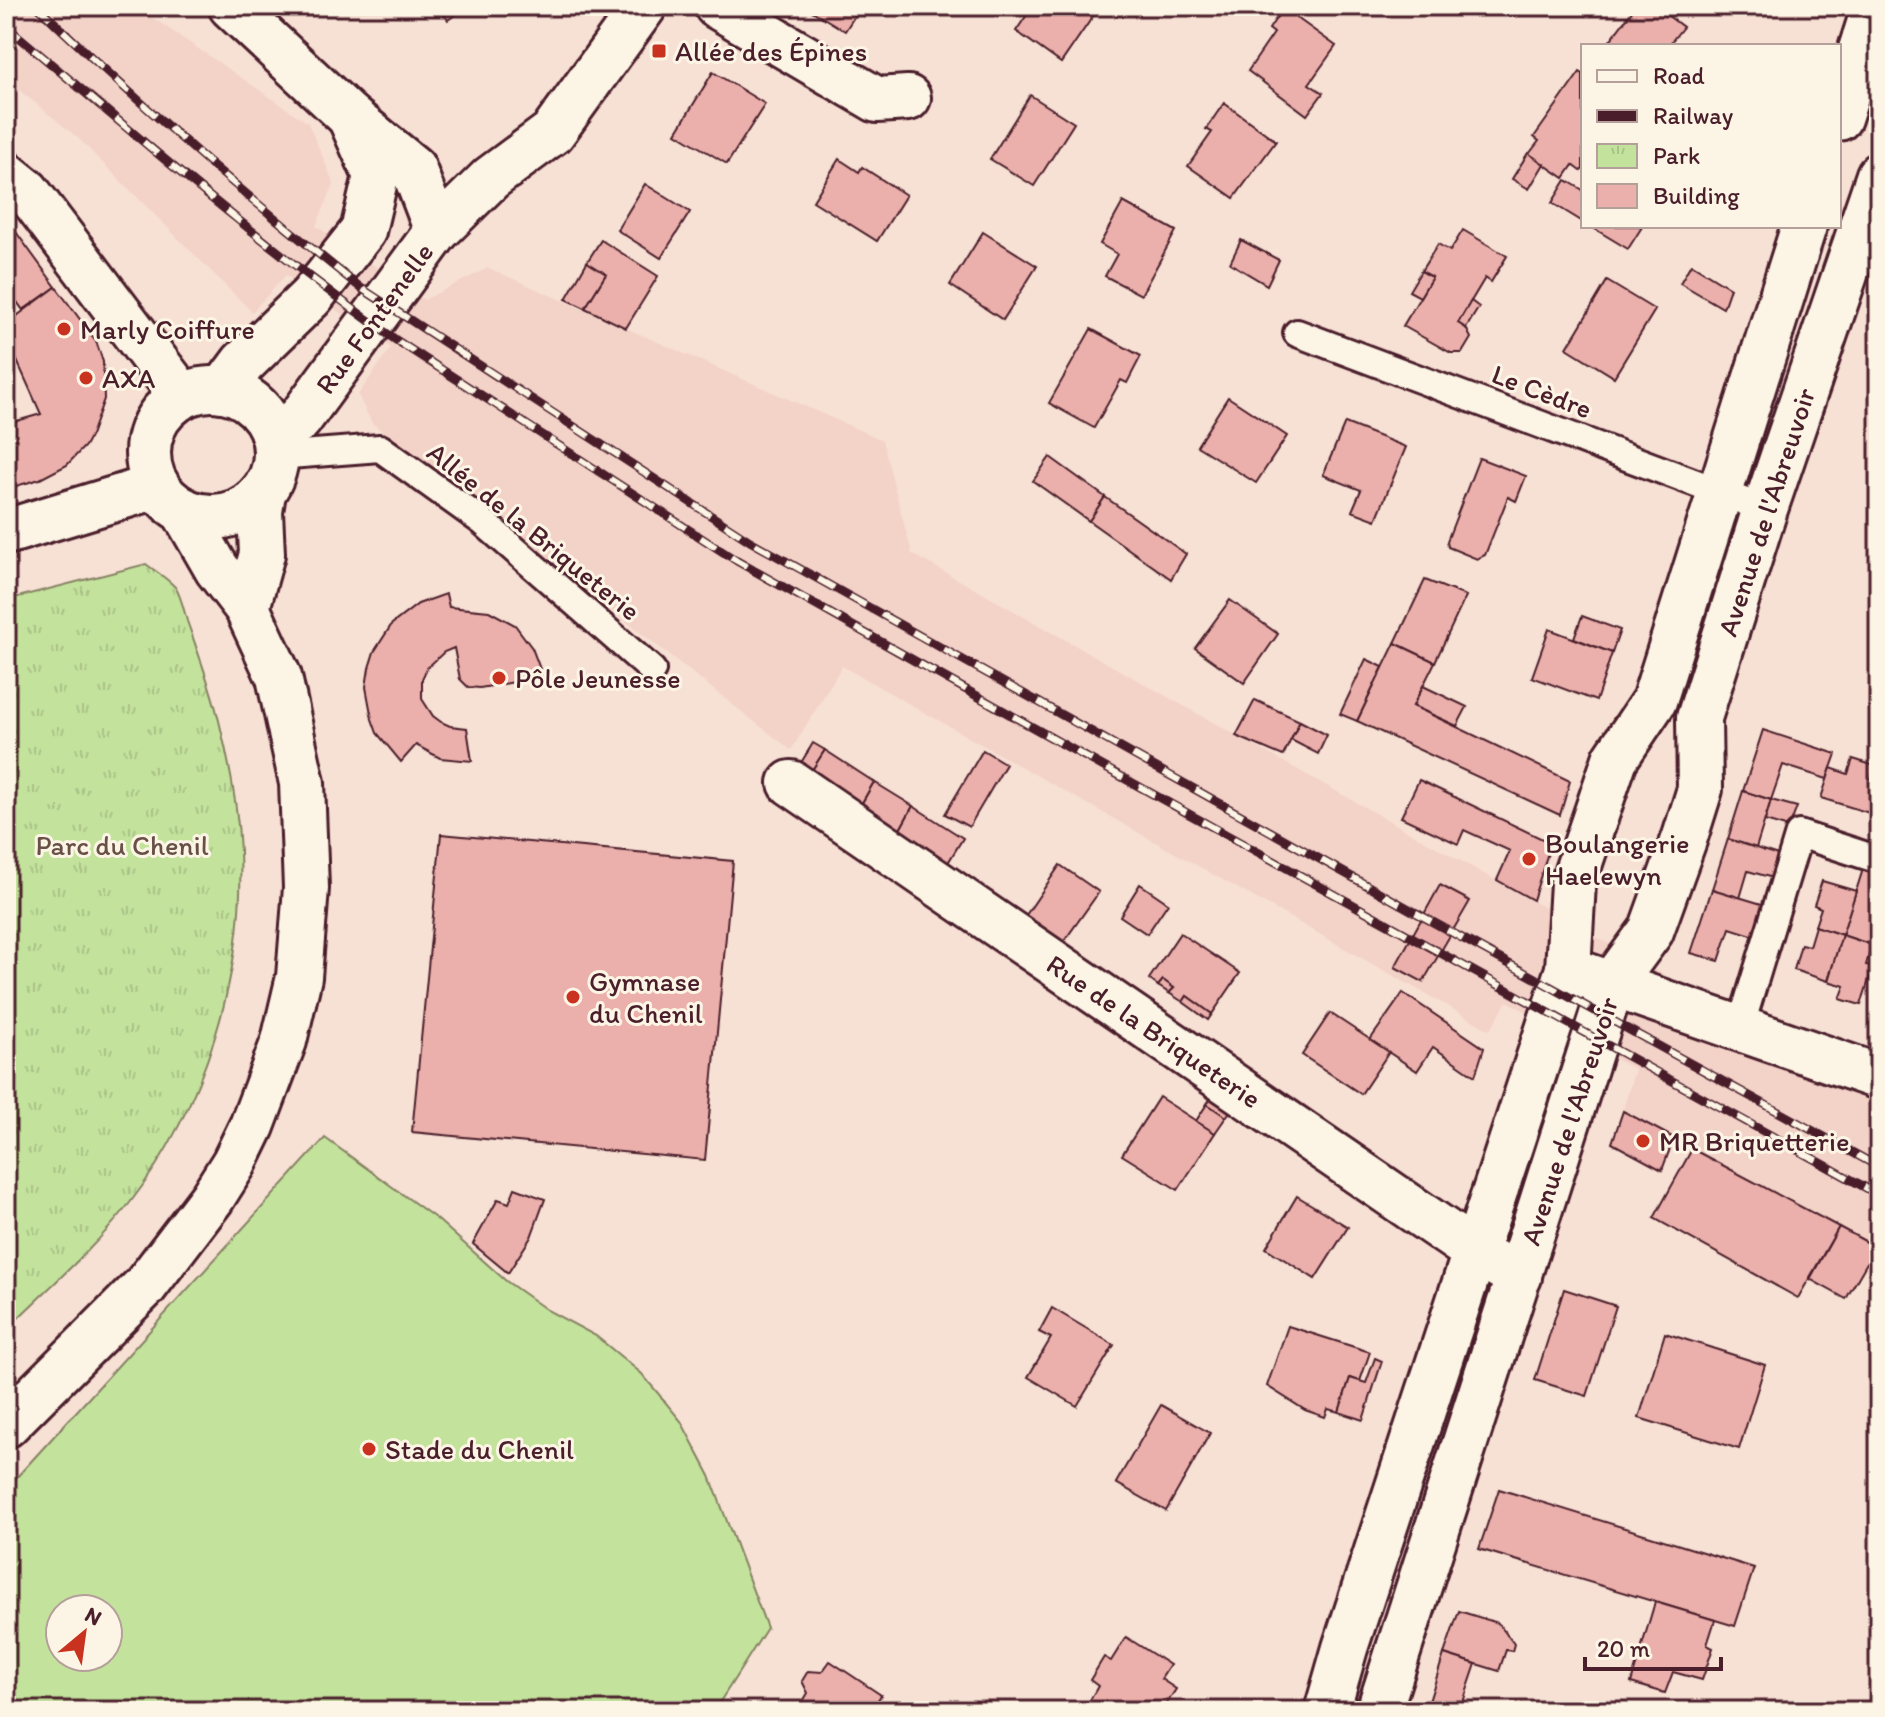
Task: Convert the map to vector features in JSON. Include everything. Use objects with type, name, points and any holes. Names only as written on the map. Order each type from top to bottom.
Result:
[{"type":"street","name":"Rue Fontenelle","points":[[231,6],[350,117],[413,168],[437,231],[271,461]]},
{"type":"street","points":[[437,231],[491,178],[553,132],[644,6]]},
{"type":"street","points":[[717,6],[877,100],[908,98]]},
{"type":"street","points":[[1841,112],[1875,6]]},
{"type":"street","points":[[6,1425],[145,1286],[212,1198],[252,1126],[284,1041],[299,977],[306,888],[302,783],[279,677],[247,608],[149,467],[148,446],[153,427],[165,409],[202,393],[243,363],[311,297],[363,231],[376,176],[350,117]]},
{"type":"street","points":[[6,174],[27,191],[202,393],[240,396],[254,405],[266,419],[271,461],[260,512],[262,554],[247,608]]},
{"type":"street","name":"Avenue de l'Abreuvoir","points":[[1379,1711],[1612,984],[1651,931],[1685,837],[1700,789],[1699,718],[1765,509],[1879,175]]},
{"type":"street","name":"Avenue de l'Abreuvoir","points":[[1327,1711],[1568,969],[1573,883],[1615,759],[1654,701],[1803,228]]},
{"type":"street","points":[[6,532],[170,498],[204,517],[226,516],[246,507],[271,461]]},
{"type":"street","name":"Rue de la Briqueterie","points":[[791,783],[1474,1251],[1519,1277]]},
{"type":"street","points":[[1568,969],[1740,1028],[1877,1070]]},
{"type":"lane","name":"Le Cèdre","points":[[1297,333],[1765,509]]},
{"type":"lane","name":"Allée de la Briqueterie","points":[[271,461],[380,448],[483,522],[652,670]]},
{"type":"lane","points":[[1740,1028],[1799,834],[1879,860]]},
{"type":"shaded area","points":[[6,6],[141,6],[147,14],[308,123],[334,184],[316,226],[424,300],[488,268],[882,440],[912,554],[1668,977],[1879,1091],[1879,1250],[1623,1110],[1635,1069],[1507,1001],[1490,1030],[842,666],[791,750],[372,423],[358,395],[391,348],[286,275],[252,312],[78,138],[6,79]]},
{"type":"green space","name":"Parc du Chenil","points":[[146,564],[172,584],[179,594],[224,740],[240,851],[240,898],[227,991],[199,1082],[156,1166],[100,1237],[6,1330],[6,600]]},
{"type":"green space","name":"Stade du Chenil","points":[[325,1138],[438,1220],[506,1281],[547,1310],[596,1336],[642,1374],[681,1421],[710,1476],[767,1628],[714,1711],[6,1711],[6,1489]]},
{"type":"building","points":[[437,6],[468,6],[448,20]]},
{"type":"building","points":[[804,6],[861,6],[845,31]]},
{"type":"building","points":[[1033,6],[1100,6],[1061,63],[1016,31]]},
{"type":"building","points":[[1636,6],[1655,6],[1683,27],[1671,42],[1674,44],[1608,44]]},
{"type":"building","points":[[1283,8],[1336,46],[1309,84],[1323,93],[1307,115],[1248,71],[1274,33],[1269,29]]},
{"type":"building","points":[[713,72],[765,104],[727,164],[676,133]]},
{"type":"building","points":[[1581,73],[1581,171],[1573,165],[1564,178],[1529,154],[1539,141],[1534,137]]},
{"type":"building","points":[[1030,95],[1074,123],[1034,186],[990,159]]},
{"type":"building","points":[[1224,103],[1276,141],[1234,198],[1188,166],[1212,132],[1206,129]]},
{"type":"building","points":[[1528,153],[1544,164],[1529,189],[1512,179]]},
{"type":"building","points":[[839,159],[859,172],[862,167],[906,195],[877,241],[813,201]]},
{"type":"building","points":[[1566,180],[1581,189],[1581,221],[1552,203]]},
{"type":"building","points":[[645,184],[690,212],[661,258],[617,230]]},
{"type":"building","points":[[1123,202],[1176,231],[1141,295],[1105,276],[1117,254],[1100,244]]},
{"type":"building","points":[[6,218],[16,232],[6,239]]},
{"type":"building","points":[[1593,228],[1641,228],[1628,249]]},
{"type":"building","points":[[1463,230],[1507,256],[1491,282],[1485,278],[1458,323],[1466,328],[1471,338],[1462,353],[1451,353],[1403,326],[1432,277],[1421,271],[1438,244],[1450,251]]},
{"type":"building","points":[[16,232],[56,287],[23,310],[6,287],[6,239]]},
{"type":"building","points":[[983,232],[1037,266],[1003,320],[950,285]]},
{"type":"building","points":[[601,240],[658,276],[626,328],[585,308],[606,274],[587,262]]},
{"type":"building","points":[[1241,240],[1279,260],[1267,285],[1230,263]]},
{"type":"building","points":[[587,262],[606,274],[585,308],[566,299]]},
{"type":"building","points":[[1691,264],[1730,288],[1723,308],[1680,283]]},
{"type":"building","points":[[1421,271],[1432,277],[1420,297],[1409,291]]},
{"type":"building","points":[[1607,281],[1655,310],[1614,377],[1567,348]]},
{"type":"building","points":[[56,287],[96,341],[103,362],[104,399],[85,446],[67,465],[40,479],[6,489],[6,424],[41,414],[6,343],[6,324]]},
{"type":"building","points":[[1471,301],[1479,307],[1466,328],[1458,323]]},
{"type":"building","points":[[1091,329],[1141,356],[1127,383],[1121,380],[1094,428],[1049,403]]},
{"type":"building","points":[[1228,397],[1287,436],[1256,483],[1197,446]]},
{"type":"building","points":[[1345,423],[1406,447],[1376,520],[1352,511],[1361,490],[1323,475]]},
{"type":"building","points":[[1050,457],[1105,497],[1089,521],[1033,481]]},
{"type":"building","points":[[1479,458],[1526,476],[1516,501],[1508,497],[1485,555],[1477,559],[1448,547],[1447,541]]},
{"type":"building","points":[[1105,497],[1186,554],[1171,579],[1089,521]]},
{"type":"building","points":[[1425,580],[1466,596],[1435,662],[1395,643]]},
{"type":"building","name":"Pôle Jeunesse","points":[[446,594],[449,607],[489,611],[515,625],[532,648],[543,677],[480,688],[468,687],[460,679],[454,648],[444,652],[427,668],[422,679],[422,699],[441,722],[467,728],[472,761],[440,758],[416,745],[401,762],[377,733],[372,719],[366,687],[369,668],[374,652],[392,624],[418,604]]},
{"type":"building","points":[[1230,600],[1278,634],[1244,683],[1195,648]]},
{"type":"building","points":[[1582,616],[1620,630],[1612,653],[1574,638]]},
{"type":"building","points":[[1549,629],[1612,653],[1596,701],[1532,677]]},
{"type":"building","points":[[1395,643],[1435,662],[1413,706],[1570,781],[1560,815],[1357,721]]},
{"type":"building","points":[[1366,659],[1383,667],[1357,721],[1340,714]]},
{"type":"building","points":[[1423,686],[1467,707],[1457,726],[1413,706]]},
{"type":"building","points":[[1255,700],[1300,721],[1283,756],[1236,736]]},
{"type":"building","points":[[1300,721],[1327,735],[1318,754],[1291,740]]},
{"type":"building","points":[[1763,730],[1836,754],[1827,779],[1783,765],[1771,800],[1743,791]]},
{"type":"building","points":[[813,743],[825,750],[807,778],[796,771]]},
{"type":"building","points":[[825,750],[874,782],[858,810],[807,778]]},
{"type":"building","points":[[983,750],[1006,764],[969,827],[945,814]]},
{"type":"building","points":[[1853,759],[1875,766],[1871,779],[1879,782],[1879,816],[1821,798],[1831,768],[1848,774]]},
{"type":"building","points":[[1419,780],[1551,843],[1533,900],[1497,880],[1510,851],[1464,830],[1458,844],[1401,817]]},
{"type":"building","points":[[874,782],[913,806],[897,835],[858,810]]},
{"type":"building","points":[[1743,791],[1771,800],[1756,848],[1728,839]]},
{"type":"building","points":[[1771,800],[1797,807],[1789,828],[1765,821]]},
{"type":"building","points":[[913,806],[963,838],[946,866],[897,835]]},
{"type":"building","name":"Gymnase du Chenil","points":[[441,834],[733,861],[705,1160],[412,1132]]},
{"type":"building","points":[[1728,839],[1781,856],[1773,878],[1748,871],[1740,898],[1712,889]]},
{"type":"building","points":[[1060,865],[1099,892],[1062,944],[1024,918]]},
{"type":"building","points":[[1864,866],[1879,870],[1879,926],[1872,945],[1842,935]]},
{"type":"building","points":[[1822,881],[1856,891],[1842,935],[1815,926],[1821,908],[1814,905]]},
{"type":"building","points":[[1140,884],[1168,903],[1147,934],[1120,916]]},
{"type":"building","points":[[1440,885],[1470,901],[1423,982],[1395,967]]},
{"type":"building","points":[[1712,889],[1765,905],[1755,936],[1730,928],[1719,961],[1691,953]]},
{"type":"building","points":[[1815,926],[1842,935],[1828,981],[1794,970],[1801,944],[1809,946]]},
{"type":"building","points":[[1180,933],[1240,973],[1212,1014],[1187,996],[1183,1002],[1169,993],[1174,988],[1163,980],[1158,986],[1149,979]]},
{"type":"building","points":[[1842,935],[1872,945],[1866,965],[1873,967],[1861,1005],[1840,999],[1845,986],[1828,981]]},
{"type":"building","points":[[1163,980],[1174,988],[1169,993],[1158,986]]},
{"type":"building","points":[[1403,993],[1484,1048],[1475,1076],[1433,1047],[1417,1071],[1370,1040]]},
{"type":"building","points":[[1187,996],[1212,1014],[1208,1020],[1183,1002]]},
{"type":"building","points":[[1330,1013],[1389,1052],[1361,1094],[1302,1055]]},
{"type":"building","points":[[1215,1091],[1235,1105],[1226,1117],[1207,1104]]},
{"type":"building","points":[[1159,1097],[1215,1133],[1178,1190],[1122,1155]]},
{"type":"building","points":[[1207,1104],[1226,1117],[1215,1133],[1196,1121]]},
{"type":"building","name":"MR Briquetterie","points":[[1623,1111],[1674,1138],[1662,1170],[1612,1143]]},
{"type":"building","points":[[1692,1149],[1839,1227],[1798,1298],[1654,1218]]},
{"type":"building","points":[[515,1188],[545,1199],[531,1237],[508,1273],[473,1244],[498,1199],[509,1203]]},
{"type":"building","points":[[1297,1196],[1348,1227],[1315,1279],[1266,1248]]},
{"type":"building","points":[[1839,1227],[1876,1247],[1846,1299],[1810,1279]]},
{"type":"building","points":[[1564,1289],[1616,1306],[1587,1396],[1535,1380]]},
{"type":"building","points":[[1052,1308],[1114,1345],[1077,1406],[1028,1377],[1051,1338],[1039,1332]]},
{"type":"building","points":[[1288,1326],[1370,1352],[1360,1381],[1350,1378],[1339,1412],[1328,1409],[1325,1417],[1305,1410],[1267,1386]]},
{"type":"building","points":[[1665,1333],[1765,1365],[1739,1449],[1639,1418]]},
{"type":"building","points":[[1375,1358],[1382,1361],[1363,1420],[1339,1412],[1350,1378],[1366,1383]]},
{"type":"building","points":[[1161,1405],[1210,1433],[1166,1511],[1116,1483]]},
{"type":"building","points":[[1499,1489],[1754,1568],[1735,1626],[1479,1549]]},
{"type":"building","points":[[1655,1602],[1715,1620],[1707,1645],[1713,1648],[1702,1680],[1673,1672],[1665,1693],[1631,1683]]},
{"type":"building","points":[[1459,1611],[1498,1623],[1514,1644],[1512,1651],[1506,1650],[1499,1671],[1444,1654]]},
{"type":"building","points":[[1126,1637],[1170,1665],[1161,1679],[1176,1689],[1162,1711],[1085,1709],[1098,1686],[1090,1680],[1104,1657],[1111,1661]]},
{"type":"building","points":[[1444,1654],[1476,1664],[1460,1711],[1426,1711]]},
{"type":"building","points":[[830,1661],[881,1695],[871,1711],[804,1711],[799,1708],[808,1693],[802,1681],[808,1671],[822,1672]]},
{"type":"railway","points":[[37,6],[196,151],[361,288],[750,541],[1879,1167]]},
{"type":"railway","points":[[6,26],[198,187],[345,303],[396,340],[737,561],[1879,1195]]},
{"type":"place","name":"Allée des Épines","points":[[659,51]]},
{"type":"place","name":"Marly Coiffure","points":[[64,329]]},
{"type":"place","name":"AXA","points":[[86,378]]},
{"type":"place","name":"Pôle Jeunesse","points":[[499,678]]},
{"type":"place","name":"Boulangerie Haelewyn","points":[[1529,859]]},
{"type":"place","name":"Gymnase du Chenil","points":[[573,997]]},
{"type":"place","name":"MR Briquetterie","points":[[1643,1141]]},
{"type":"place","name":"Stade du Chenil","points":[[369,1449]]}]
